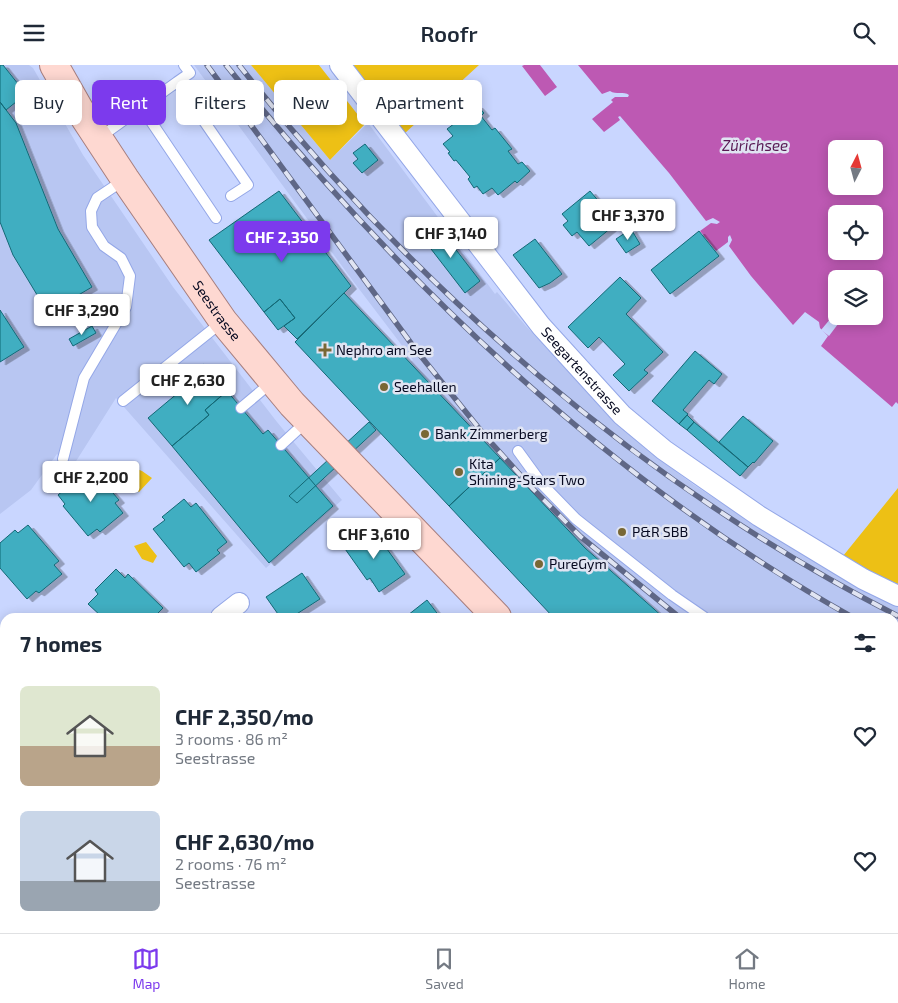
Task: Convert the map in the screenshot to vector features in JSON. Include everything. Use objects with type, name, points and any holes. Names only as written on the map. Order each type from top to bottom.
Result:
[{"type":"main road","name":"Seestrasse","points":[[54,65],[98,139],[223,321],[308,420],[496,613]]},
{"type":"street","name":"Seegartenstrasse","points":[[340,65],[541,326],[622,415],[664,450],[759,516],[863,579],[898,596]]},
{"type":"street","points":[[226,613],[239,603]]},
{"type":"lane","points":[[181,80],[190,73],[184,65]]},
{"type":"lane","points":[[98,139],[118,125]]},
{"type":"lane","points":[[153,125],[216,218]]},
{"type":"lane","points":[[207,125],[248,185],[231,196]]},
{"type":"lane","points":[[63,459],[84,378],[126,307],[130,277],[121,258],[104,246],[92,227],[91,211],[97,198],[125,179]]},
{"type":"lane","points":[[123,401],[223,321]]},
{"type":"lane","points":[[241,409],[273,381]]},
{"type":"lane","points":[[281,445],[308,420]]},
{"type":"lane","points":[[518,451],[542,484],[576,519],[672,595],[698,613]]},
{"type":"shaded area","points":[[0,65],[29,65],[40,80],[15,80],[15,125],[66,125],[83,155],[173,287],[277,422],[342,500],[266,568],[116,398],[73,466],[57,454],[31,490],[0,514]]},
{"type":"shaded area","points":[[194,65],[251,65],[263,80],[205,80]]},
{"type":"shaded area","points":[[251,65],[319,65],[331,80],[274,80],[274,93]]},
{"type":"shaded area","points":[[353,65],[479,65],[463,80],[364,80]]},
{"type":"shaded area","points":[[264,81],[274,93],[274,125],[301,125],[330,160],[366,125],[369,125],[495,294],[497,292],[614,421],[648,451],[694,485],[769,534],[827,568],[898,605],[898,613],[660,613],[585,548],[410,362],[413,360],[238,125],[264,125]]},
{"type":"shaded area","points":[[347,101],[357,114],[357,125],[364,125],[330,160],[301,125],[347,125]]},
{"type":"shaded area","points":[[397,125],[414,125],[404,134]]},
{"type":"shaded area","points":[[122,463],[142,471],[152,478],[139,492],[116,472]]},
{"type":"shaded area","points":[[898,488],[898,584],[869,572],[843,556]]},
{"type":"shaded area","points":[[146,542],[157,556],[153,563],[142,559],[134,546]]},
{"type":"water","points":[[540,65],[557,87],[545,96],[522,66]]},
{"type":"water","name":"Zürichsee","points":[[578,65],[898,65],[898,404],[896,402],[892,407],[821,346],[828,336],[820,328],[819,322],[805,312],[793,325],[751,276],[729,246],[732,240],[730,235],[728,242],[716,251],[700,231],[711,223],[717,224],[720,222],[713,218],[706,221],[669,173],[620,116],[618,117],[620,120],[604,132],[592,119],[613,102],[611,100],[615,97],[628,97],[629,95],[610,91],[602,94]]},
{"type":"pier","points":[[828,322],[828,325],[837,325],[829,336],[821,330]]},
{"type":"building","points":[[0,65],[3,65],[15,80],[15,103],[6,110],[0,102]]},
{"type":"building","points":[[0,102],[17,125],[58,229],[92,287],[48,313],[13,255],[0,222]]},
{"type":"building","points":[[482,117],[492,130],[495,128],[512,149],[508,151],[518,164],[522,162],[530,171],[517,183],[515,181],[498,195],[492,188],[483,194],[477,186],[474,188],[468,179],[470,177],[456,160],[454,161],[448,153],[450,152],[443,144],[453,136],[447,129],[452,125],[482,125]]},
{"type":"building","points":[[365,144],[378,160],[362,173],[353,163],[358,159],[353,153]]},
{"type":"building","points":[[279,191],[351,286],[297,339],[284,326],[295,318],[280,299],[264,312],[209,240]]},
{"type":"building","points":[[590,191],[617,223],[589,246],[577,232],[572,236],[563,225],[568,221],[562,214]]},
{"type":"building","points":[[437,225],[480,281],[465,293],[421,236]]},
{"type":"building","points":[[631,229],[640,244],[626,253],[616,239]]},
{"type":"building","points":[[699,231],[719,256],[670,294],[651,270]]},
{"type":"building","points":[[535,239],[562,274],[539,288],[513,255]]},
{"type":"building","points":[[620,277],[641,298],[626,314],[663,352],[644,370],[648,373],[629,391],[613,375],[625,364],[599,337],[588,348],[568,327]]},
{"type":"building","name":"Seehallen","points":[[344,293],[500,458],[449,506],[295,342]]},
{"type":"building","points":[[280,299],[295,318],[278,330],[264,312]]},
{"type":"building","points":[[0,310],[24,347],[0,362]]},
{"type":"building","points":[[92,326],[96,333],[73,346],[69,339]]},
{"type":"building","points":[[695,351],[722,374],[714,384],[709,380],[683,410],[688,414],[679,424],[652,401]]},
{"type":"building","points":[[204,364],[227,391],[205,410],[209,415],[172,446],[148,418],[185,387],[182,383]]},
{"type":"building","points":[[227,391],[263,434],[268,430],[333,506],[269,563],[172,446],[209,415],[205,410]]},
{"type":"building","points":[[687,415],[694,422],[687,430],[679,424]]},
{"type":"building","points":[[743,416],[773,441],[754,463],[748,467],[719,442]]},
{"type":"building","points":[[369,422],[376,430],[297,503],[289,496]]},
{"type":"building","points":[[694,422],[748,467],[740,476],[687,430]]},
{"type":"building","points":[[500,458],[585,548],[658,613],[549,613],[449,506]]},
{"type":"building","points":[[94,471],[119,500],[115,503],[123,513],[100,532],[97,529],[88,536],[63,506],[65,504],[58,495],[82,474],[85,478]]},
{"type":"building","points":[[184,499],[191,507],[196,503],[227,542],[217,550],[220,553],[196,572],[189,563],[184,567],[153,529],[165,520],[162,517]]},
{"type":"building","points":[[28,525],[59,561],[54,565],[62,574],[39,593],[36,591],[27,599],[0,568],[0,543],[15,530],[18,533]]},
{"type":"building","points":[[374,531],[405,574],[379,592],[370,578],[367,580],[343,546],[363,533],[366,537]]},
{"type":"building","points":[[116,569],[125,578],[128,574],[163,608],[158,613],[98,613],[88,604],[98,594],[95,590]]},
{"type":"building","points":[[302,573],[320,599],[298,613],[277,613],[266,597]]},
{"type":"building","points":[[427,600],[437,613],[411,613]]},
{"type":"railway","points":[[207,65],[416,350],[486,437],[532,488],[581,537],[674,613]]},
{"type":"railway","points":[[226,65],[293,146],[363,224],[437,299],[513,371],[593,440],[676,504],[762,563],[845,613]]},
{"type":"railway","points":[[239,65],[308,148],[381,228],[458,304],[539,376],[623,443],[712,506],[803,564],[893,613]]},
{"type":"place","name":"Nephro am See","points":[[325,350]]},
{"type":"place","name":"Seehallen","points":[[384,387]]},
{"type":"place","name":"Bank Zimmerberg","points":[[425,434]]},
{"type":"place","name":"Kita Shining-Stars Two","points":[[459,472]]},
{"type":"place","name":"P&R SBB","points":[[622,532]]},
{"type":"place","name":"PureGym","points":[[539,564]]}]
